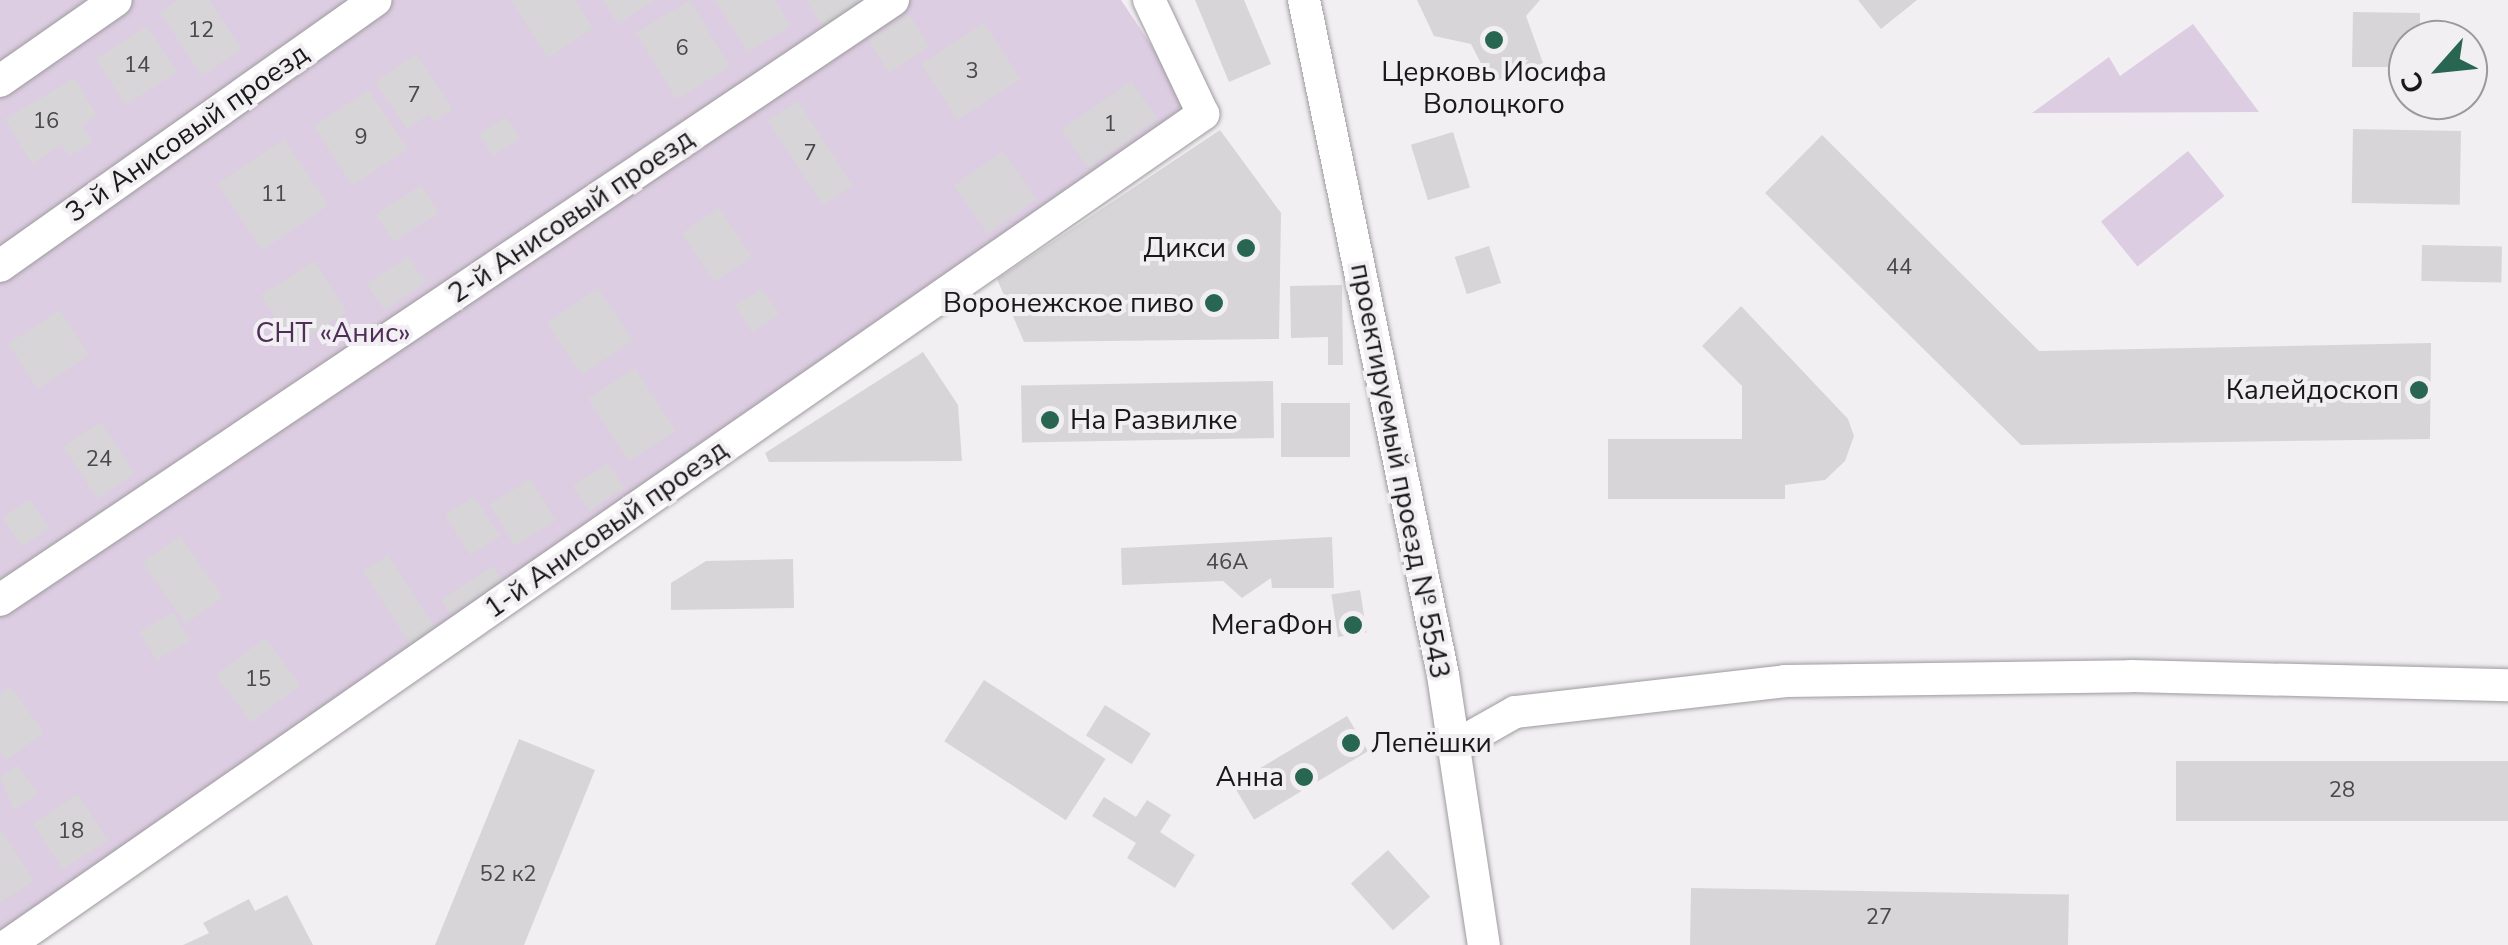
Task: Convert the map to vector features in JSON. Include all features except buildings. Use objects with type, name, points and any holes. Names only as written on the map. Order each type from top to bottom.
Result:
[{"type":"street","points":[[0,81],[116,0]]},
{"type":"street","name":"3-й Анисовый проезд","points":[[0,266],[375,0]]},
{"type":"street","name":"2-й Анисовый проезд","points":[[0,600],[893,0]]},
{"type":"street","name":"1-й Анисовый проезд","points":[[8,945],[1203,114],[1149,0]]},
{"type":"street","name":"проектируемый проезд № 5543","points":[[1304,0],[1453,748],[1484,945]]},
{"type":"street","points":[[1453,748],[1514,712],[1785,681],[2131,676],[2508,685]]},
{"type":"green space","name":"СНТ «Анис»","points":[[0,0],[1121,0],[1204,124],[0,945]]},
{"type":"green space","points":[[2193,24],[2259,112],[2032,113],[2109,57],[2120,76]]},
{"type":"green space","points":[[2188,151],[2225,196],[2137,267],[2101,221]]},
{"type":"place","name":"Церковь Иосифа Волоцкого","points":[[1494,40]]},
{"type":"place","name":"Дикси","points":[[1246,248]]},
{"type":"place","name":"Воронежское пиво","points":[[1214,303]]},
{"type":"place","name":"Калейдоскоп","points":[[2419,390]]},
{"type":"place","name":"На Развилке","points":[[1050,420]]},
{"type":"place","name":"МегаФон","points":[[1353,625]]},
{"type":"place","name":"Лепёшки","points":[[1351,743]]},
{"type":"place","name":"Анна","points":[[1304,777]]}]
